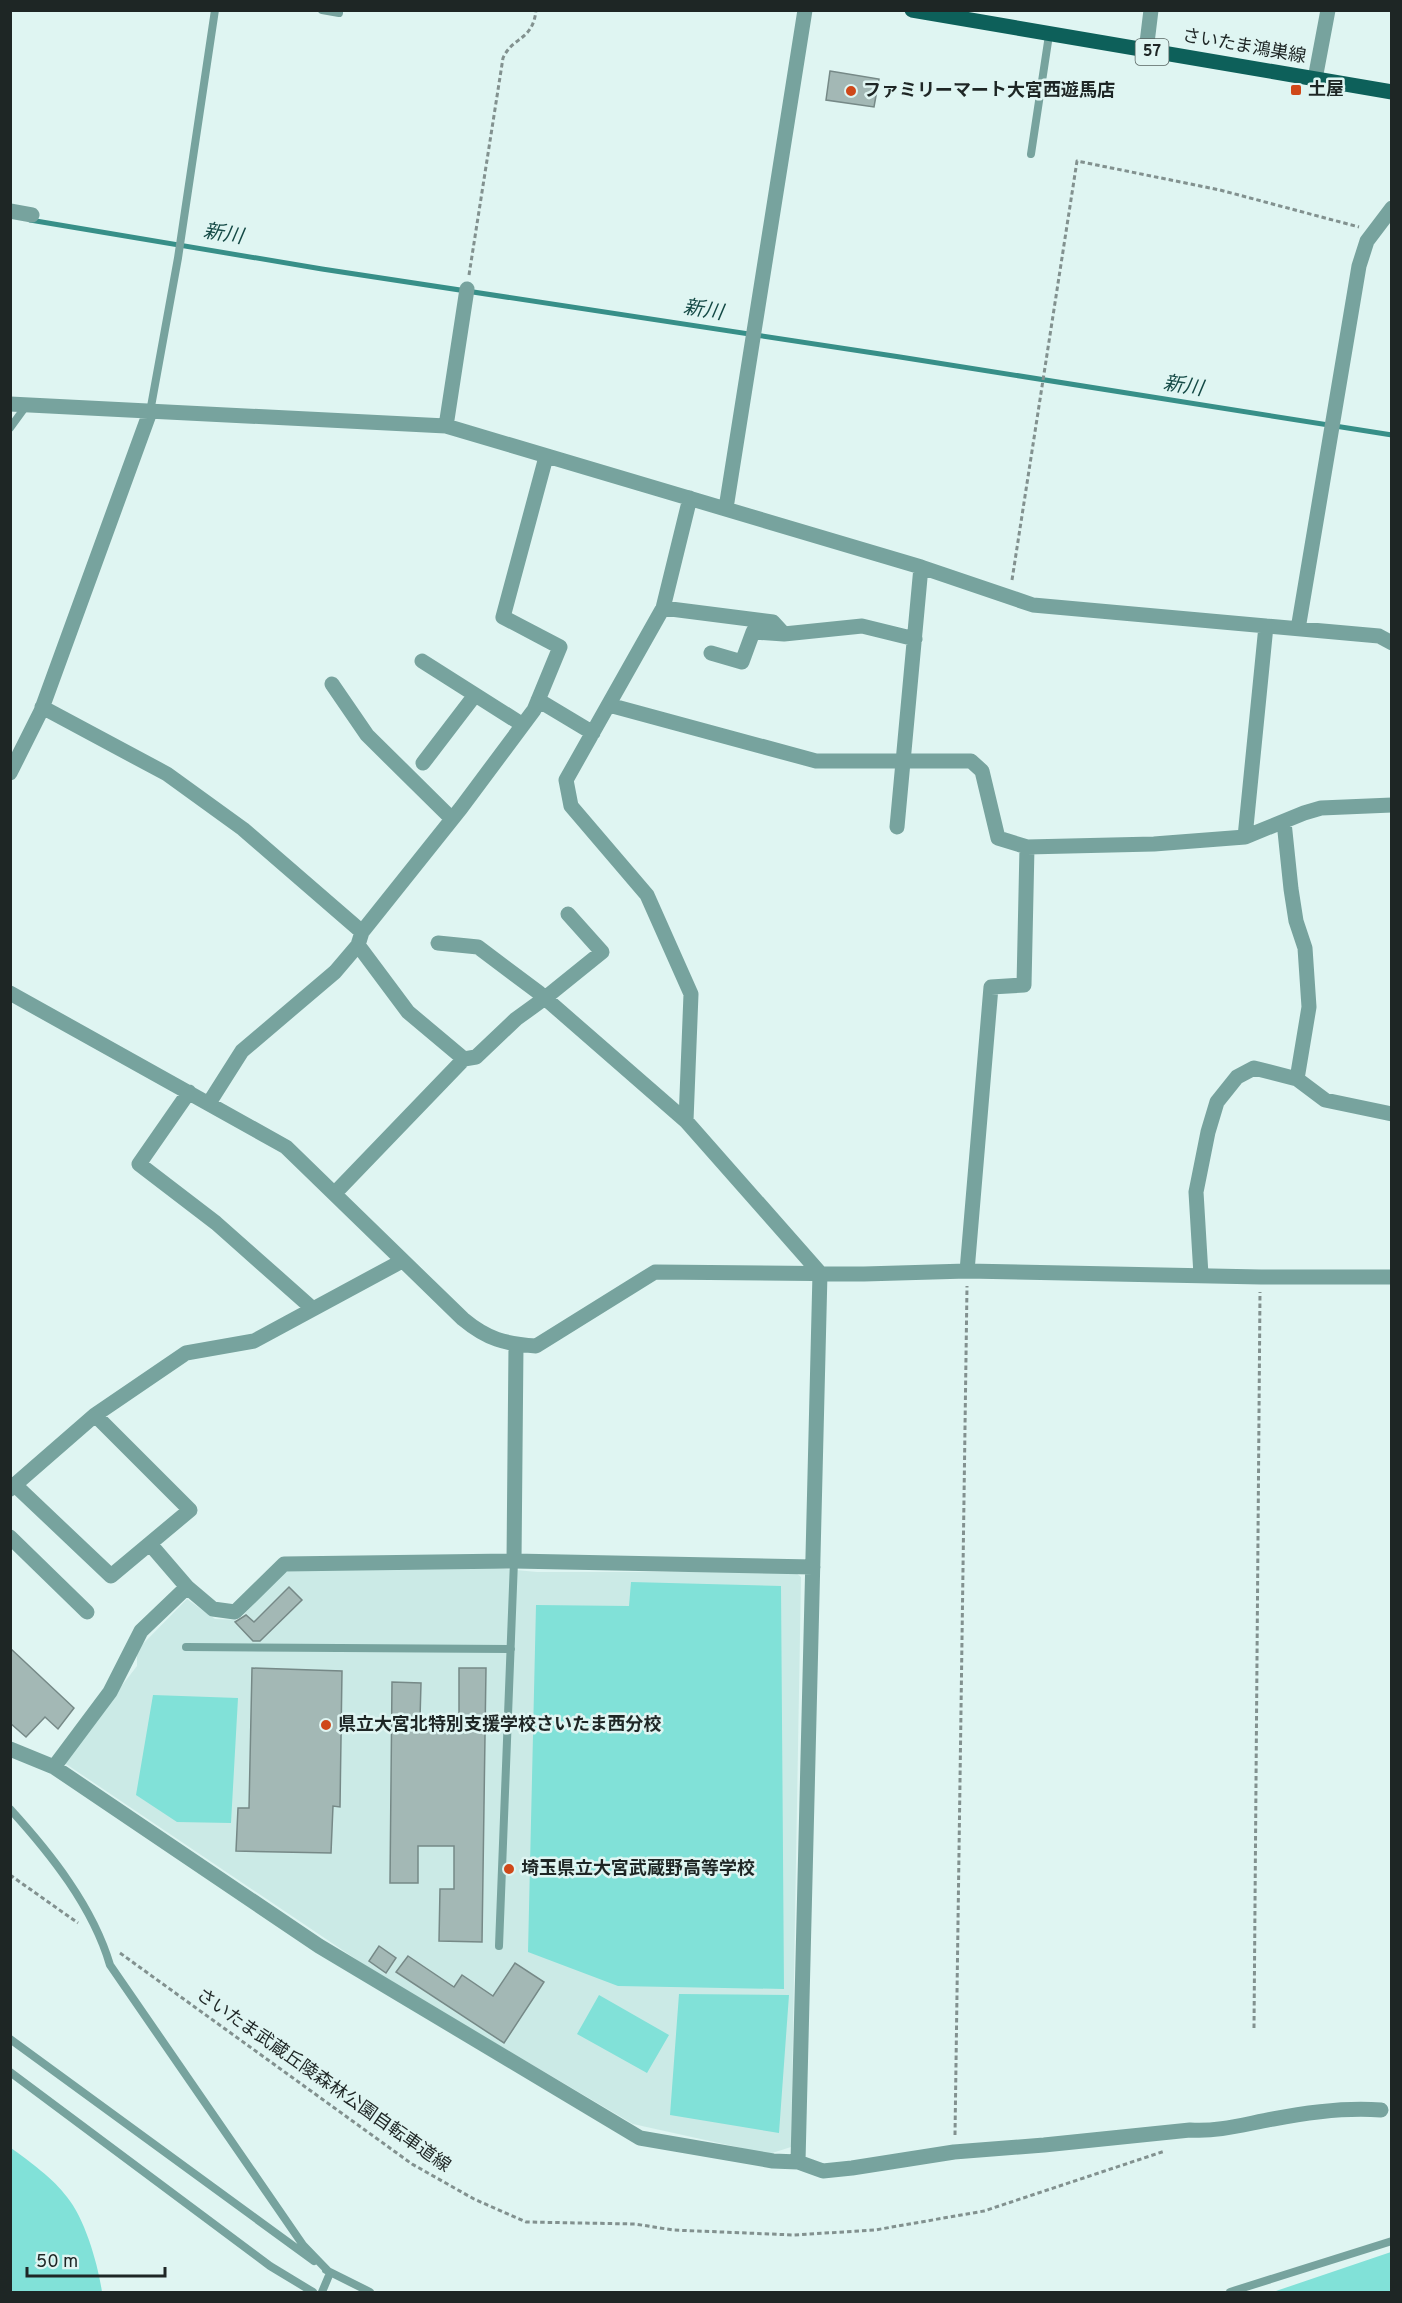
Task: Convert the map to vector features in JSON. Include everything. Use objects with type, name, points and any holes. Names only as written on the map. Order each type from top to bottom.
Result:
[{"type":"main road","name":"さいたま鴻巣線","points":[[912,10],[1392,92]]},
{"type":"street","points":[[726,508],[805,10]]},
{"type":"street","points":[[1146,51],[1151,10]]},
{"type":"street","points":[[1316,79],[1328,10]]},
{"type":"street","points":[[1299,628],[1353,293],[1362,254],[1373,231],[1392,208]]},
{"type":"street","points":[[10,211],[32,215]]},
{"type":"street","points":[[446,426],[467,289]]},
{"type":"street","points":[[10,404],[446,426],[546,458],[726,508],[921,567],[1034,605],[1379,636],[1392,643]]},
{"type":"street","points":[[10,773],[42,707],[150,412]]},
{"type":"street","points":[[209,1103],[242,1051],[335,972],[534,710],[560,647],[503,617],[546,458]]},
{"type":"street","points":[[686,1121],[691,994],[647,895],[572,806],[566,780],[663,608],[690,498]]},
{"type":"street","points":[[897,827],[921,567]]},
{"type":"street","points":[[663,608],[773,622],[784,634]]},
{"type":"street","points":[[711,653],[742,662],[753,632],[784,634],[862,626],[915,639]]},
{"type":"street","points":[[1245,837],[1266,626]]},
{"type":"street","points":[[422,661],[523,725]]},
{"type":"street","points":[[332,684],[367,735],[452,819]]},
{"type":"street","points":[[423,763],[475,695]]},
{"type":"street","points":[[538,700],[593,733]]},
{"type":"street","points":[[609,705],[768,746],[816,761],[971,762],[982,771],[998,838],[1027,847],[1154,844],[1245,837],[1304,813],[1333,806],[1392,805]]},
{"type":"street","points":[[42,707],[166,774],[243,829],[360,939],[408,1012],[464,1059]]},
{"type":"street","points":[[1284,822],[1295,910],[1305,948],[1309,1007],[1297,1079]]},
{"type":"street","points":[[968,1271],[991,987],[1024,985],[1027,847]]},
{"type":"street","points":[[335,1193],[464,1059],[476,1057],[516,1019],[545,999],[602,952],[568,914]]},
{"type":"street","points":[[438,943],[478,947],[545,999],[686,1121],[820,1273],[798,2162]]},
{"type":"street","points":[[10,993],[286,1147],[402,1261],[481,1334],[516,1345],[536,1346],[655,1272],[968,1271],[1260,1277],[1392,1277]]},
{"type":"street","points":[[1201,1275],[1196,1192],[1208,1132],[1217,1102],[1237,1077],[1254,1068],[1297,1079],[1325,1100],[1392,1114]]},
{"type":"street","points":[[189,1092],[139,1164],[216,1223],[313,1309]]},
{"type":"street","points":[[95,1415],[190,1510],[111,1576],[13,1487],[95,1415],[186,1353],[254,1341],[402,1261]]},
{"type":"street","points":[[514,1561],[516,1345]]},
{"type":"street","points":[[10,1537],[87,1612]]},
{"type":"street","points":[[150,1544],[187,1587],[213,1609],[236,1612],[284,1564],[514,1561],[813,1567]]},
{"type":"street","points":[[54,1767],[110,1692],[141,1631],[187,1587]]},
{"type":"street","points":[[10,1749],[54,1767],[319,1946],[640,2138],[773,2161],[798,2162],[823,2170],[852,2168],[954,2151],[1044,2145],[1190,2130],[1211,2131],[1277,2118],[1352,2108],[1381,2110]]},
{"type":"lane","points":[[150,412],[178,258],[215,10]]},
{"type":"lane","points":[[322,10],[339,13]]},
{"type":"lane","points":[[1031,154],[1049,34]]},
{"type":"lane","points":[[10,428],[27,404]]},
{"type":"lane","points":[[499,1946],[514,1561]]},
{"type":"lane","points":[[186,1647],[511,1649]]},
{"type":"lane","points":[[10,1809],[32,1833],[88,1911],[103,1940],[110,1965],[303,2245],[330,2273]]},
{"type":"lane","points":[[10,2039],[330,2273],[370,2292]]},
{"type":"lane","points":[[10,2072],[270,2266],[313,2292]]},
{"type":"lane","points":[[1230,2292],[1392,2241]]},
{"type":"lane","points":[[322,2292],[330,2273]]},
{"type":"path","points":[[467,289],[503,58],[507,50],[527,35],[533,26],[536,10]]},
{"type":"path","points":[[1010,597],[1077,161],[1220,190],[1373,231]]},
{"type":"path","points":[[954,2151],[968,1271]]},
{"type":"path","points":[[1254,2028],[1260,1277]]},
{"type":"path","name":"さいたま武蔵丘陵森林公園自転車道線","points":[[10,1875],[412,2164],[474,2199],[526,2222],[635,2224],[673,2230],[794,2235],[875,2230],[984,2211],[1168,2149]]},
{"type":"shaded area","name":"埼玉県立大宮武蔵野高等学校","points":[[287,1567],[495,1568],[537,1572],[795,1572],[801,1577],[791,2147],[769,2154],[633,2124],[381,1976],[63,1762],[137,1666],[137,1650],[187,1599],[215,1619],[239,1620]]},
{"type":"shaded area","points":[[631,1582],[781,1586],[784,1989],[618,1986],[528,1952],[536,1605],[629,1606]]},
{"type":"shaded area","points":[[153,1695],[238,1698],[231,1823],[177,1822],[136,1795]]},
{"type":"shaded area","points":[[679,1994],[789,1995],[779,2133],[670,2115]]},
{"type":"shaded area","points":[[599,1995],[669,2035],[647,2073],[577,2034]]},
{"type":"shaded area","points":[[11,2148],[48,2177],[74,2206],[90,2242],[102,2292],[11,2292]]},
{"type":"shaded area","points":[[1391,2252],[1391,2292],[1273,2292]]},
{"type":"building","points":[[830,71],[879,79],[874,107],[826,100]]},
{"type":"building","points":[[289,1587],[302,1600],[260,1641],[253,1641],[235,1622],[246,1615],[254,1622]]},
{"type":"building","points":[[10,1648],[74,1708],[58,1729],[45,1717],[26,1737],[10,1723]]},
{"type":"building","points":[[252,1668],[342,1671],[340,1807],[333,1806],[331,1853],[236,1851],[238,1808],[249,1808]]},
{"type":"building","points":[[459,1668],[486,1668],[482,1942],[439,1941],[440,1889],[454,1889],[454,1846],[418,1846],[418,1883],[390,1883],[392,1682],[421,1683],[420,1719],[459,1720]]},
{"type":"building","points":[[379,1946],[396,1958],[386,1973],[369,1961]]},
{"type":"building","points":[[408,1956],[454,1987],[462,1975],[493,1996],[515,1963],[544,1982],[504,2043],[396,1972]]},
{"type":"waterway","name":"新川","points":[[30,220],[322,269],[1392,435]]},
{"type":"place","name":"土屋","points":[[1296,90]]},
{"type":"place","name":"ファミリーマート大宮西遊馬店","points":[[851,91]]},
{"type":"place","name":"県立大宮北特別支援学校さいたま西分校","points":[[326,1725]]},
{"type":"place","name":"埼玉県立大宮武蔵野高等学校","points":[[509,1869]]}]
